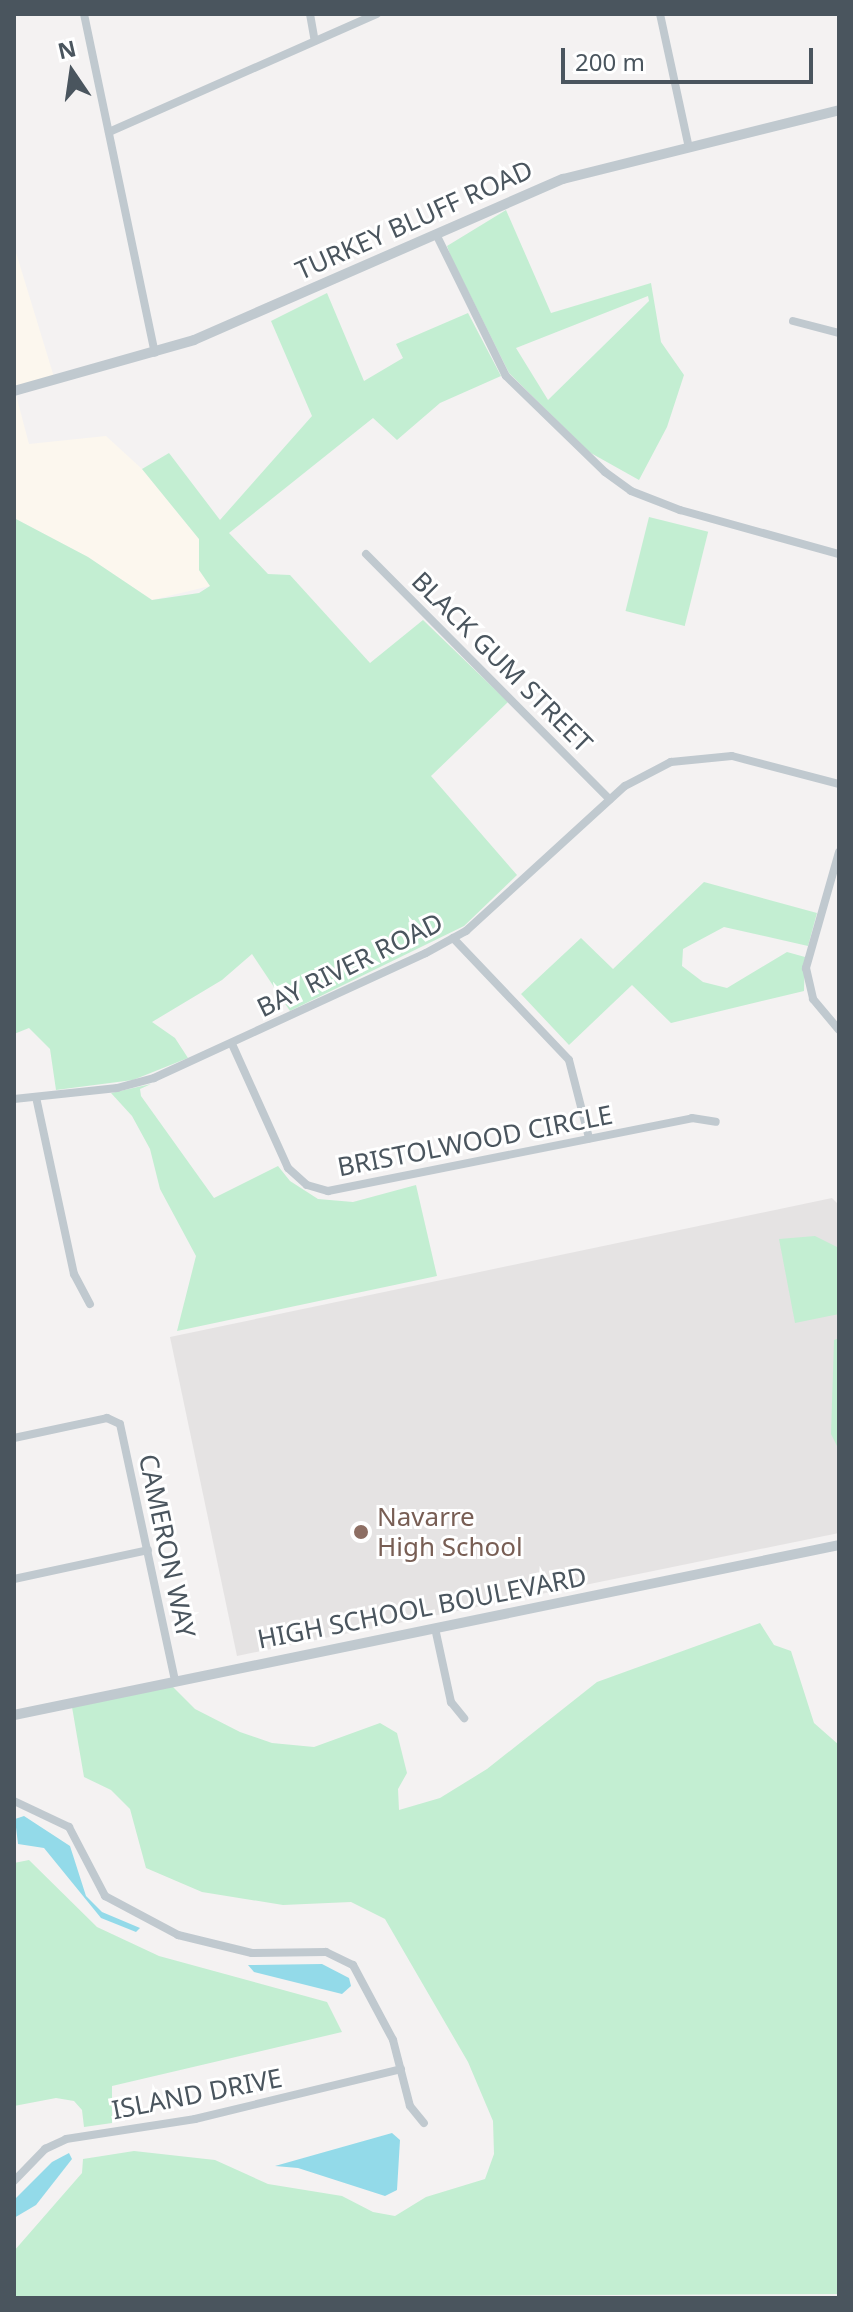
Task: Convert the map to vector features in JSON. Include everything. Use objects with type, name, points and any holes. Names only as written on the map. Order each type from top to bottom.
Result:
[{"type":"street","points":[[84,14],[155,353]]},
{"type":"street","points":[[310,14],[315,41]]},
{"type":"street","points":[[109,132],[377,14]]},
{"type":"street","points":[[660,14],[688,144]]},
{"type":"street","name":"TURKEY BLUFF ROAD","points":[[14,391],[155,353],[563,179],[688,144],[839,110]]},
{"type":"street","points":[[436,234],[506,376],[605,472],[631,491],[680,510],[839,554]]},
{"type":"street","points":[[793,321],[839,333]]},
{"type":"street","name":"BLACK GUM STREET","points":[[366,554],[610,800]]},
{"type":"street","name":"BAY RIVER ROAD","points":[[14,1099],[134,1085],[232,1044],[453,938],[610,800],[644,774],[696,756],[732,756],[839,784]]},
{"type":"street","points":[[839,852],[806,968],[813,999],[839,1030]]},
{"type":"street","points":[[453,938],[561,1048],[573,1071],[589,1138]]},
{"type":"street","name":"BRISTOLWOOD CIRCLE","points":[[232,1044],[288,1168],[317,1189],[361,1187],[692,1118],[716,1122]]},
{"type":"street","points":[[36,1097],[74,1274],[90,1304]]},
{"type":"street","name":"CAMERON WAY","points":[[14,1438],[107,1418],[117,1421],[175,1680]]},
{"type":"street","name":"HIGH SCHOOL BOULEVARD","points":[[14,1715],[839,1545]]},
{"type":"street","points":[[14,1579],[148,1550]]},
{"type":"street","points":[[435,1628],[451,1702],[464,1718]]},
{"type":"street","points":[[14,1801],[69,1827],[105,1896],[178,1935],[252,1953],[326,1952],[353,1965],[380,2011],[401,2069],[410,2106],[424,2123]]},
{"type":"street","name":"ISLAND DRIVE","points":[[14,2181],[45,2149],[66,2139],[209,2116],[401,2069]]},
{"type":"shaded area","points":[[14,246],[54,377],[14,386]]},
{"type":"shaded area","points":[[16,395],[29,444],[106,436],[142,469],[199,539],[199,570],[210,586],[152,600],[88,557],[14,518]]},
{"type":"shaded area","points":[[832,1198],[839,1205],[839,1533],[237,1656],[170,1337]]},
{"type":"green space","points":[[506,210],[551,313],[651,283],[661,342],[684,375],[667,427],[639,480],[589,452],[509,373],[447,246]],"holes":[[[648,296],[649,301],[548,400],[516,348]]]},
{"type":"green space","points":[[327,293],[364,381],[403,358],[396,344],[468,313],[501,376],[440,403],[397,440],[373,418],[229,533],[268,574],[290,575],[370,663],[423,620],[508,702],[431,776],[517,875],[464,926],[290,1011],[252,954],[222,980],[152,1022],[175,1038],[188,1058],[133,1080],[56,1090],[50,1049],[29,1028],[14,1034],[14,518],[88,557],[152,600],[199,593],[210,586],[199,570],[199,539],[142,469],[169,453],[220,520],[312,416],[271,321]]},
{"type":"green space","points":[[649,517],[708,532],[685,626],[626,611]]},
{"type":"green space","points":[[704,882],[817,913],[808,946],[724,927],[683,949],[682,966],[703,982],[727,988],[787,952],[805,957],[804,991],[671,1023],[632,985],[569,1045],[521,994],[581,938],[613,969]]},
{"type":"green space","points":[[151,1084],[140,1089],[141,1096],[214,1198],[278,1166],[290,1181],[318,1199],[353,1202],[416,1185],[437,1276],[177,1331],[196,1256],[160,1189],[150,1149],[132,1116],[111,1093]]},
{"type":"green space","points":[[815,1236],[839,1248],[839,1314],[795,1323],[779,1239]]},
{"type":"green space","points":[[839,1338],[839,1450],[831,1434],[834,1340]]},
{"type":"green space","points":[[760,1623],[774,1645],[791,1651],[814,1723],[839,1745],[839,2294],[14,2298],[14,2251],[82,2173],[83,2159],[134,2151],[215,2160],[268,2184],[342,2196],[373,2212],[395,2216],[426,2197],[485,2179],[494,2154],[493,2121],[468,2062],[385,1919],[351,1902],[283,1905],[202,1892],[146,1868],[130,1809],[111,1790],[84,1777],[72,1707],[172,1686],[195,1709],[240,1732],[272,1743],[314,1747],[380,1723],[397,1733],[407,1773],[398,1789],[399,1810],[440,1798],[487,1769],[597,1682]]},
{"type":"green space","points":[[29,1860],[97,1927],[159,1956],[327,2002],[342,2032],[112,2086],[112,2123],[84,2127],[82,2110],[74,2101],[56,2098],[14,2106],[14,1863]]},
{"type":"water","points":[[24,1816],[70,1846],[86,1896],[102,1912],[140,1928],[136,1932],[101,1918],[44,1848],[18,1844],[15,1819]]},
{"type":"water","points":[[322,1964],[349,1978],[351,1986],[342,1994],[254,1972],[248,1965]]},
{"type":"water","points":[[392,2133],[400,2140],[397,2190],[385,2196],[298,2168],[275,2166]]},
{"type":"water","points":[[69,2153],[72,2159],[36,2205],[14,2218],[14,2200],[52,2162]]},
{"type":"place","name":"Navarre High School","points":[[361,1532]]}]
